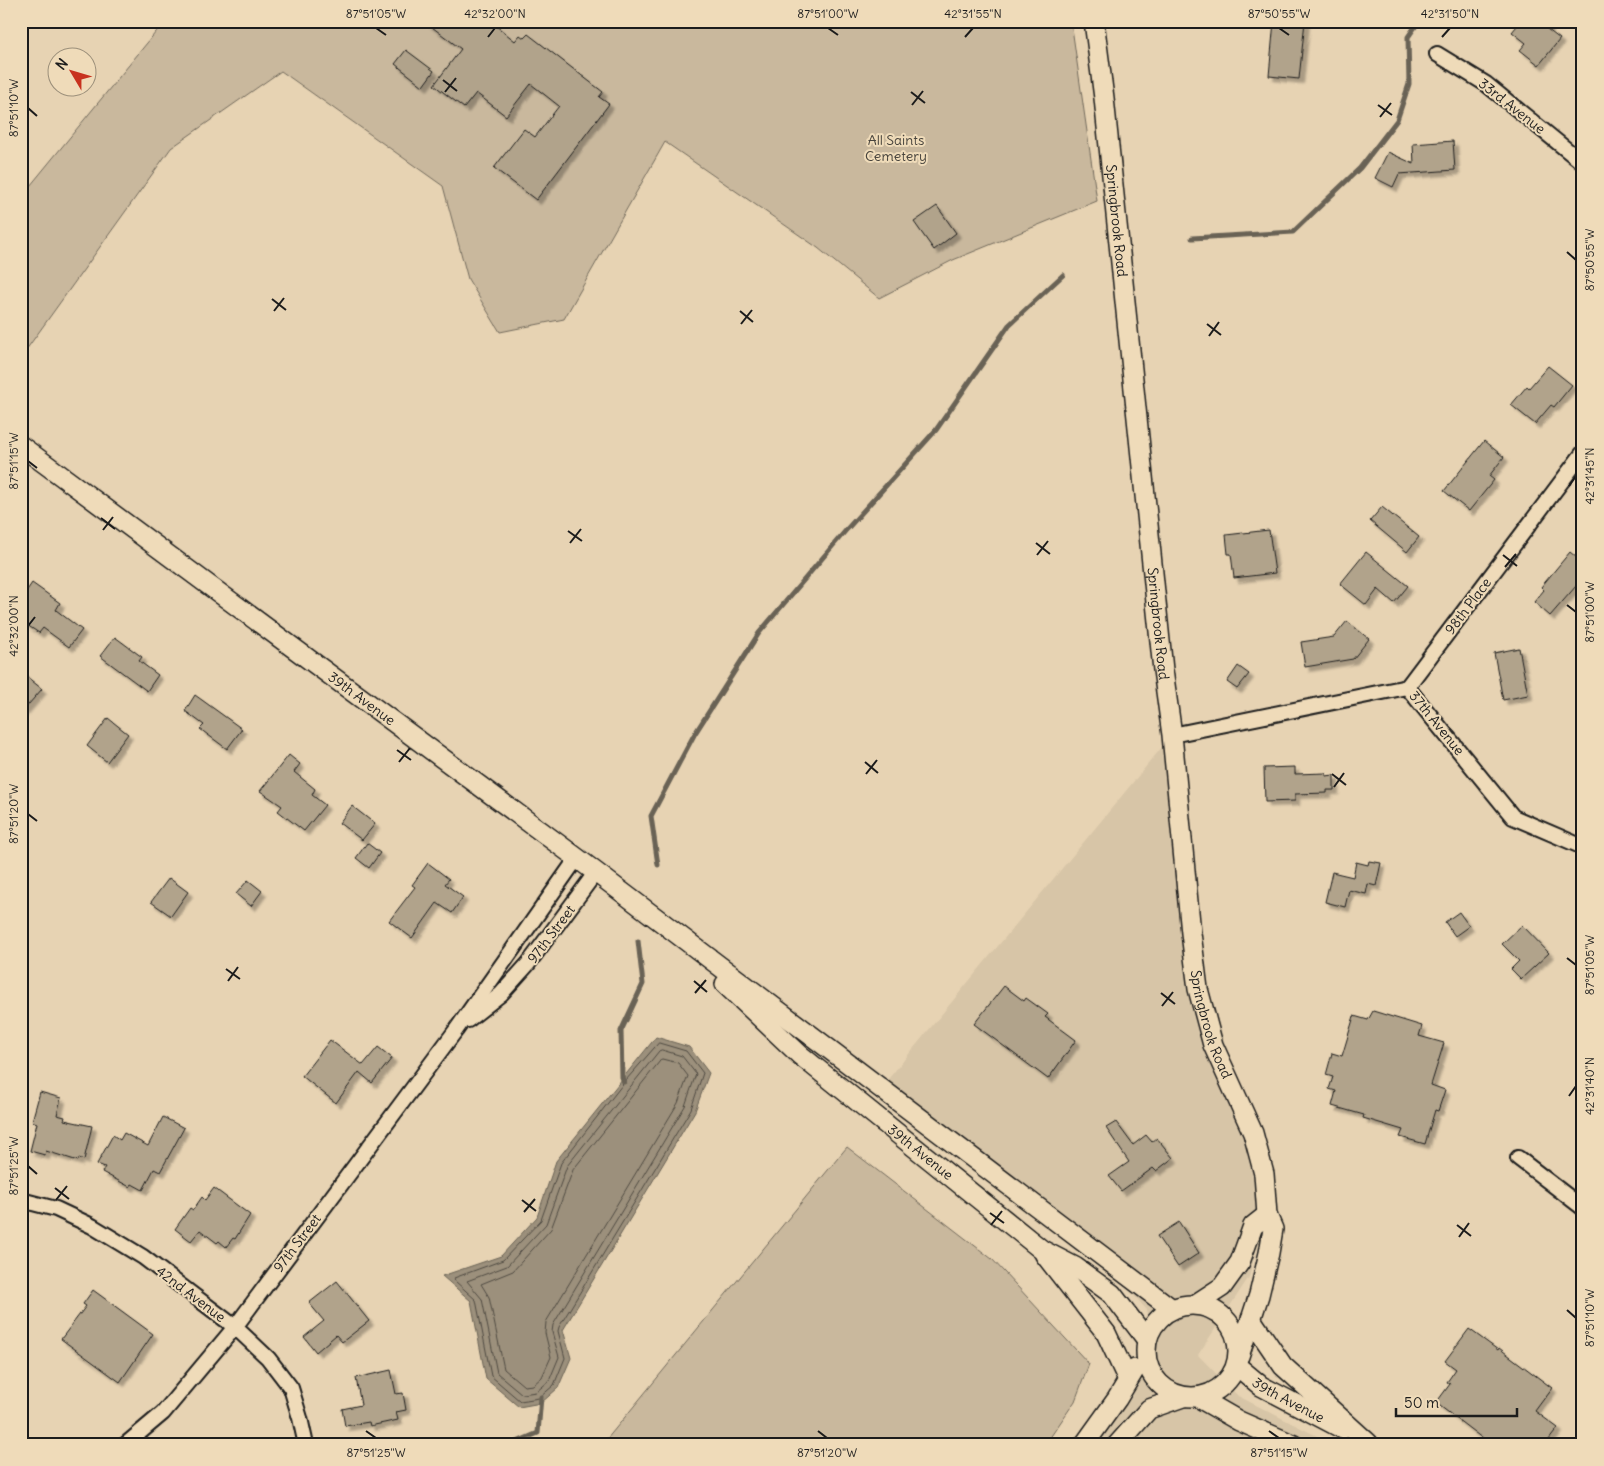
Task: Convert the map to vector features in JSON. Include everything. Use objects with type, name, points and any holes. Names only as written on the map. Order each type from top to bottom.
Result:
[{"type":"main road","name":"Springbrook Road","points":[[1094,21],[1104,98],[1198,989],[1213,1045],[1254,1133],[1264,1174],[1267,1215],[1273,1229],[1260,1295],[1238,1361]]},
{"type":"main road","name":"39th Avenue","points":[[21,446],[596,872],[1172,1310]]},
{"type":"main road","name":"39th Avenue","points":[[700,952],[719,978],[800,1055],[1042,1250],[1075,1268],[1112,1294],[1146,1346]]},
{"type":"main road","points":[[1196,1304],[1222,1287],[1240,1262],[1253,1226],[1267,1215]]},
{"type":"main road","points":[[1042,1250],[1106,1332],[1128,1380]]},
{"type":"main road","points":[[1084,1445],[1117,1399],[1146,1346],[1156,1322],[1167,1312],[1181,1306],[1196,1304],[1210,1308],[1223,1316],[1233,1328],[1238,1342],[1238,1361],[1226,1384],[1214,1392],[1149,1409],[1118,1445]]},
{"type":"main road","points":[[1252,1318],[1283,1366],[1370,1444]]},
{"type":"main road","points":[[1146,1346],[1148,1367],[1156,1381],[1168,1392],[1191,1398],[1294,1445]]},
{"type":"main road","name":"39th Avenue","points":[[1238,1361],[1261,1386],[1370,1444]]},
{"type":"street","name":"33rd Avenue","points":[[1437,54],[1486,84],[1583,163]]},
{"type":"street","name":"98th Place","points":[[1408,687],[1583,453]]},
{"type":"street","name":"37th Avenue","points":[[1172,735],[1408,687],[1513,817],[1583,847]]},
{"type":"street","name":"97th Street","points":[[125,1445],[163,1413],[235,1327],[456,1030],[577,858]]},
{"type":"street","name":"97th Street","points":[[456,1030],[501,994],[528,964],[596,872]]},
{"type":"street","points":[[1518,1158],[1583,1208]]},
{"type":"street","name":"42nd Avenue","points":[[21,1200],[56,1209],[92,1226],[143,1257],[235,1327],[268,1358],[291,1388],[306,1445]]},
{"type":"shaded area","points":[[1172,735],[1191,933],[1263,1166],[1258,1243],[1249,1277],[1198,1355],[1238,1396],[1319,1437],[1328,1445],[1099,1445],[1154,1341],[1147,1310],[1090,1246],[880,1089]]},
{"type":"green space","name":"All Saints Cemetery","points":[[165,21],[1071,21],[1097,201],[953,260],[879,298],[818,248],[665,142],[564,319],[500,332],[468,279],[443,186],[281,71],[171,148],[21,357],[21,197]]},
{"type":"green space","points":[[847,1147],[992,1259],[1089,1364],[1075,1401],[1045,1445],[602,1445]]},
{"type":"water","points":[[656,1037],[689,1047],[709,1073],[695,1111],[563,1330],[571,1358],[558,1388],[541,1403],[519,1407],[486,1379],[471,1301],[442,1276],[501,1256],[537,1217],[556,1161]]},
{"type":"building","points":[[424,21],[490,21],[515,41],[520,35],[524,38],[528,34],[603,92],[599,97],[609,104],[536,200],[494,168],[524,129],[535,137],[559,106],[531,84],[506,116],[476,93],[464,108],[434,85],[461,49]]},
{"type":"building","points":[[1274,21],[1305,21],[1299,79],[1269,76]]},
{"type":"building","points":[[1521,21],[1554,21],[1547,29],[1560,39],[1539,65],[1520,50],[1526,43],[1512,32]]},
{"type":"building","points":[[406,50],[434,71],[423,86],[395,64]]},
{"type":"building","points":[[1453,141],[1455,170],[1399,174],[1393,187],[1375,178],[1388,152],[1414,164],[1413,144]]},
{"type":"building","points":[[937,206],[956,233],[934,250],[914,222]]},
{"type":"building","points":[[1548,366],[1572,385],[1554,407],[1551,405],[1535,424],[1511,405]]},
{"type":"building","points":[[1484,441],[1504,457],[1489,476],[1494,480],[1469,511],[1444,491]]},
{"type":"building","points":[[1382,507],[1419,537],[1407,552],[1370,521]]},
{"type":"building","points":[[1269,530],[1275,573],[1234,578],[1231,554],[1228,554],[1226,535]]},
{"type":"building","points":[[1366,552],[1408,586],[1394,603],[1378,589],[1366,605],[1340,584]]},
{"type":"building","points":[[1570,552],[1583,563],[1583,578],[1550,616],[1534,602],[1544,590],[1541,587]]},
{"type":"building","points":[[32,583],[60,603],[56,610],[82,630],[69,647],[43,628],[39,633],[21,621],[21,599]]},
{"type":"building","points":[[1347,621],[1369,639],[1353,659],[1305,667],[1301,642],[1334,637]]},
{"type":"building","points":[[115,637],[142,657],[139,661],[158,675],[147,691],[100,656]]},
{"type":"building","points":[[1519,648],[1528,695],[1503,700],[1494,653]]},
{"type":"building","points":[[1238,666],[1249,674],[1237,689],[1227,682]]},
{"type":"building","points":[[21,672],[42,689],[21,713]]},
{"type":"building","points":[[195,695],[242,729],[227,749],[200,729],[204,725],[185,711]]},
{"type":"building","points":[[108,718],[128,734],[107,762],[87,746]]},
{"type":"building","points":[[289,755],[300,764],[294,772],[315,789],[312,795],[325,805],[304,831],[278,811],[282,806],[260,791]]},
{"type":"building","points":[[1295,767],[1295,774],[1326,773],[1326,776],[1334,775],[1334,790],[1327,790],[1327,793],[1295,794],[1295,801],[1265,802],[1264,768]]},
{"type":"building","points":[[352,806],[375,824],[362,840],[339,823]]},
{"type":"building","points":[[367,843],[380,853],[369,868],[356,858]]},
{"type":"building","points":[[1369,861],[1381,863],[1376,886],[1368,884],[1366,894],[1349,890],[1345,907],[1325,902],[1332,872],[1353,877],[1356,862],[1368,865]]},
{"type":"building","points":[[428,863],[449,879],[445,884],[463,897],[452,913],[437,903],[412,938],[389,921],[415,887],[412,885]]},
{"type":"building","points":[[169,878],[188,892],[171,916],[151,902]]},
{"type":"building","points":[[248,880],[262,891],[251,906],[236,894]]},
{"type":"building","points":[[1459,912],[1469,926],[1455,936],[1445,922]]},
{"type":"building","points":[[1522,925],[1549,953],[1521,979],[1511,969],[1519,961],[1502,944]]},
{"type":"building","points":[[1004,986],[1024,1001],[1026,998],[1048,1014],[1045,1017],[1076,1040],[1048,1079],[974,1024]]},
{"type":"building","points":[[1373,1011],[1422,1026],[1419,1036],[1444,1043],[1431,1085],[1445,1090],[1438,1111],[1435,1110],[1425,1144],[1400,1137],[1403,1130],[1363,1118],[1364,1115],[1332,1106],[1336,1091],[1329,1089],[1333,1077],[1326,1075],[1332,1053],[1342,1056],[1354,1016],[1368,1020]]},
{"type":"building","points":[[330,1040],[363,1065],[378,1047],[392,1058],[372,1083],[359,1072],[336,1103],[302,1076]]},
{"type":"building","points":[[40,1092],[61,1098],[57,1115],[65,1117],[64,1120],[92,1126],[84,1160],[79,1158],[78,1161],[46,1151],[45,1155],[30,1151],[37,1123],[32,1121]]},
{"type":"building","points":[[163,1117],[184,1128],[160,1172],[154,1169],[143,1190],[132,1184],[130,1187],[102,1172],[105,1167],[97,1164],[113,1135],[120,1140],[124,1133],[148,1146]]},
{"type":"building","points":[[1116,1122],[1133,1145],[1146,1135],[1152,1142],[1157,1138],[1173,1158],[1156,1171],[1153,1168],[1121,1191],[1109,1176],[1129,1162],[1106,1128]]},
{"type":"building","points":[[214,1188],[250,1215],[235,1239],[233,1238],[226,1247],[219,1241],[217,1243],[200,1230],[191,1241],[175,1229],[190,1208],[193,1210],[202,1197],[205,1200]]},
{"type":"building","points":[[1179,1222],[1199,1253],[1178,1267],[1157,1236]]},
{"type":"building","points":[[337,1281],[369,1321],[342,1342],[336,1335],[316,1352],[304,1337],[324,1321],[309,1303]]},
{"type":"building","points":[[93,1290],[153,1334],[120,1382],[61,1339],[86,1306],[83,1304]]},
{"type":"building","points":[[1469,1329],[1498,1350],[1499,1348],[1552,1388],[1535,1411],[1558,1428],[1545,1445],[1491,1445],[1436,1403],[1450,1384],[1447,1382],[1456,1369],[1445,1361]]},
{"type":"building","points":[[391,1370],[396,1394],[403,1393],[406,1410],[396,1412],[398,1420],[370,1426],[369,1422],[345,1426],[342,1409],[361,1405],[356,1378]]},
{"type":"waterway","points":[[1192,238],[1293,232],[1360,168],[1397,120],[1409,84],[1408,37],[1419,21]]},
{"type":"waterway","points":[[658,865],[651,816],[694,735],[759,633],[847,529],[936,430],[1009,325],[1063,275]]},
{"type":"waterway","points":[[624,1082],[622,1077],[621,1031],[643,984],[638,941]]},
{"type":"waterway","points":[[510,1445],[538,1433],[541,1397]]}]
